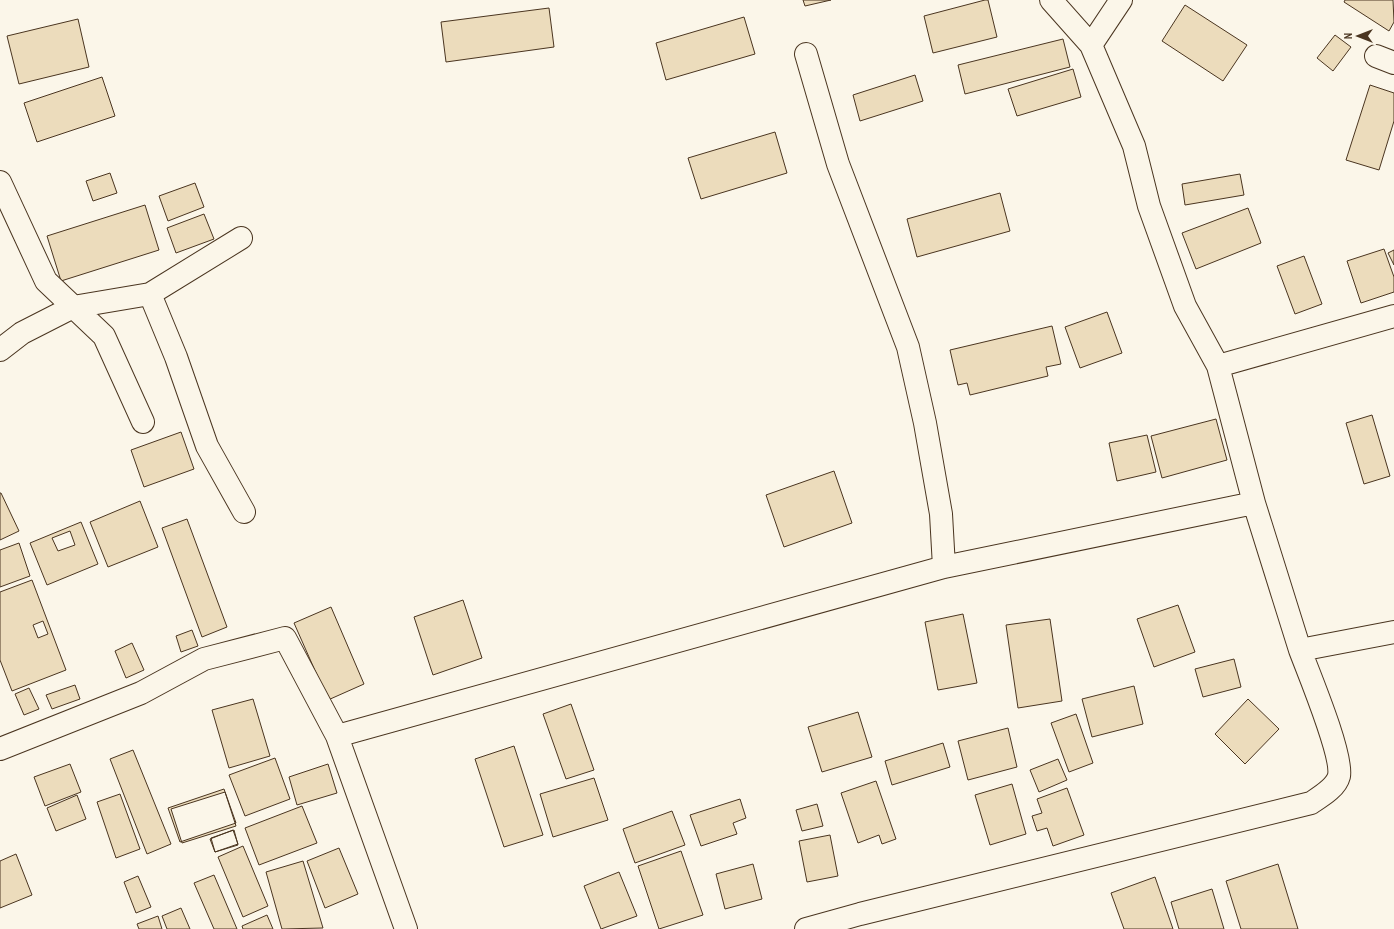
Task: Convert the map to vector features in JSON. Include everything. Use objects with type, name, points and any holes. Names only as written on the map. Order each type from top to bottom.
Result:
[{"type":"street","points":[[806,929],[862,921],[1311,804],[1329,790],[1339,776],[1336,750],[1300,650],[1254,503],[1218,366],[1185,306],[1149,206],[1134,146],[1091,45],[1051,0]]},
{"type":"street","points":[[1091,45],[1121,0]]},
{"type":"street","points":[[806,54],[838,164],[908,347],[925,423],[941,514],[944,567]]},
{"type":"street","points":[[0,182],[46,281],[104,336],[143,422]]},
{"type":"street","points":[[0,350],[22,332],[73,307],[150,294],[241,238]]},
{"type":"street","points":[[150,294],[176,357],[207,446],[244,512]]},
{"type":"street","points":[[1218,366],[1394,316]]},
{"type":"street","points":[[336,736],[944,567],[1254,503]]},
{"type":"street","points":[[1300,650],[1394,632]]},
{"type":"street","points":[[0,749],[141,693],[204,659],[285,638],[336,736],[405,929]]},
{"type":"building","points":[[803,0],[831,0],[805,6]]},
{"type":"building","points":[[988,0],[997,37],[933,53],[924,16]]},
{"type":"building","points":[[1345,0],[1393,0],[1394,22],[1389,31],[1344,2]]},
{"type":"building","points":[[1185,5],[1247,45],[1223,81],[1162,41]]},
{"type":"building","points":[[549,8],[554,47],[446,62],[441,22]]},
{"type":"building","points":[[744,17],[755,54],[666,80],[656,43]]},
{"type":"building","points":[[78,19],[89,67],[19,84],[7,36]]},
{"type":"building","points":[[1335,35],[1351,47],[1333,71],[1317,58]]},
{"type":"building","points":[[1063,39],[1070,67],[965,94],[958,65]]},
{"type":"building","points":[[1073,69],[1081,97],[1017,116],[1008,89]]},
{"type":"building","points":[[915,75],[923,101],[860,121],[853,95]]},
{"type":"building","points":[[102,77],[115,116],[37,142],[24,103]]},
{"type":"building","points":[[1370,85],[1394,93],[1394,121],[1379,170],[1346,160]]},
{"type":"building","points":[[775,132],[787,173],[701,199],[688,158]]},
{"type":"building","points":[[110,173],[117,193],[93,201],[86,181]]},
{"type":"building","points":[[1240,174],[1244,195],[1185,205],[1182,184]]},
{"type":"building","points":[[195,183],[204,207],[168,221],[159,196]]},
{"type":"building","points":[[1000,193],[1010,231],[917,257],[907,219]]},
{"type":"building","points":[[145,205],[159,250],[61,281],[47,236]]},
{"type":"building","points":[[1248,208],[1261,243],[1196,269],[1182,233]]},
{"type":"building","points":[[204,214],[214,239],[176,253],[167,228]]},
{"type":"building","points":[[1384,249],[1394,277],[1394,292],[1361,303],[1347,261]]},
{"type":"building","points":[[1394,250],[1394,265],[1388,253]]},
{"type":"building","points":[[1304,256],[1322,304],[1295,314],[1277,266]]},
{"type":"building","points":[[1107,312],[1122,353],[1080,368],[1065,327]]},
{"type":"building","points":[[1052,326],[1061,364],[1046,367],[1048,376],[970,395],[967,383],[958,385],[950,350]]},
{"type":"building","points":[[1372,415],[1390,476],[1364,484],[1346,423]]},
{"type":"building","points":[[1216,419],[1227,460],[1162,478],[1151,436]]},
{"type":"building","points":[[181,432],[194,469],[144,487],[131,450]]},
{"type":"building","points":[[1147,435],[1156,472],[1117,481],[1109,443]]},
{"type":"building","points":[[834,471],[852,523],[784,547],[766,495]]},
{"type":"building","points":[[0,493],[19,531],[0,540]]},
{"type":"building","points":[[140,501],[158,547],[108,567],[90,522]]},
{"type":"building","points":[[187,519],[227,627],[202,637],[162,528]]},
{"type":"building","points":[[81,522],[98,564],[47,585],[30,543]],"holes":[[[70,531],[75,545],[58,551],[52,538]]]},
{"type":"building","points":[[19,543],[30,576],[0,587],[0,550]]},
{"type":"building","points":[[32,580],[66,670],[12,691],[0,660],[0,592]],"holes":[[[43,621],[48,634],[38,638],[33,625]]]},
{"type":"building","points":[[463,600],[482,658],[433,675],[414,617]]},
{"type":"building","points":[[1178,605],[1195,652],[1154,667],[1137,619]]},
{"type":"building","points":[[331,607],[364,684],[328,700],[294,623]]},
{"type":"building","points":[[963,614],[977,683],[938,690],[925,622]]},
{"type":"building","points":[[1050,619],[1062,701],[1018,708],[1006,625]]},
{"type":"building","points":[[192,630],[198,646],[181,652],[176,636]]},
{"type":"building","points":[[132,643],[144,670],[126,678],[115,651]]},
{"type":"building","points":[[1234,659],[1241,687],[1203,697],[1195,669]]},
{"type":"building","points":[[75,685],[80,699],[52,709],[46,695]]},
{"type":"building","points":[[1134,686],[1143,724],[1092,737],[1082,699]]},
{"type":"building","points":[[29,688],[39,709],[24,715],[15,694]]},
{"type":"building","points":[[253,699],[270,756],[229,768],[212,710]]},
{"type":"building","points":[[1248,699],[1279,729],[1245,764],[1215,734]]},
{"type":"building","points":[[571,704],[594,770],[566,779],[543,714]]},
{"type":"building","points":[[858,712],[872,757],[822,772],[808,727]]},
{"type":"building","points":[[1076,714],[1093,763],[1069,772],[1051,723]]},
{"type":"building","points":[[1008,728],[1017,767],[968,780],[958,741]]},
{"type":"building","points":[[943,743],[950,767],[892,785],[885,761]]},
{"type":"building","points":[[514,746],[543,835],[504,847],[475,759]]},
{"type":"building","points":[[133,750],[171,844],[147,854],[110,759]]},
{"type":"building","points":[[275,758],[290,799],[245,816],[229,775]]},
{"type":"building","points":[[1058,759],[1067,780],[1039,792],[1030,770]]},
{"type":"building","points":[[70,764],[81,792],[45,806],[34,777]]},
{"type":"building","points":[[328,764],[337,793],[297,805],[289,777]]},
{"type":"building","points":[[594,778],[608,820],[553,837],[540,794]]},
{"type":"building","points":[[876,781],[896,839],[882,844],[879,835],[858,843],[841,793]]},
{"type":"building","points":[[1012,784],[1026,834],[990,845],[975,795]]},
{"type":"building","points":[[1067,788],[1084,835],[1053,846],[1047,828],[1037,831],[1032,816],[1042,813],[1037,799]]},
{"type":"building","points":[[224,789],[236,823],[180,842],[168,808]]},
{"type":"building","points":[[225,792],[236,826],[182,843],[171,809]]},
{"type":"building","points":[[120,794],[140,849],[116,858],[97,802]]},
{"type":"building","points":[[77,795],[86,819],[56,831],[47,808]]},
{"type":"building","points":[[740,799],[746,818],[733,823],[737,834],[701,846],[690,815]]},
{"type":"building","points":[[817,804],[823,826],[802,831],[796,810]]},
{"type":"building","points":[[302,806],[317,843],[259,865],[245,828]]},
{"type":"building","points":[[672,811],[685,845],[635,863],[623,829]]},
{"type":"building","points":[[233,830],[238,844],[215,852],[210,839]]},
{"type":"building","points":[[234,830],[238,845],[215,852],[211,838]]},
{"type":"building","points":[[830,835],[838,876],[807,882],[799,841]]},
{"type":"building","points":[[243,846],[268,906],[243,917],[218,857]]},
{"type":"building","points":[[339,848],[358,894],[325,908],[307,861]]},
{"type":"building","points":[[681,851],[703,915],[659,929],[638,866]]},
{"type":"building","points":[[16,854],[32,895],[0,908],[0,861]]},
{"type":"building","points":[[303,861],[323,928],[282,929],[266,872]]},
{"type":"building","points":[[753,864],[762,899],[725,909],[716,874]]},
{"type":"building","points":[[1278,864],[1298,929],[1241,929],[1226,881]]},
{"type":"building","points":[[619,872],[637,916],[601,929],[584,886]]},
{"type":"building","points":[[214,875],[237,929],[214,929],[194,883]]},
{"type":"building","points":[[138,876],[151,907],[136,913],[124,882]]},
{"type":"building","points":[[1155,877],[1173,929],[1124,929],[1111,893]]},
{"type":"building","points":[[1212,889],[1224,929],[1179,929],[1171,902]]},
{"type":"building","points":[[181,908],[190,929],[167,929],[162,916]]},
{"type":"building","points":[[267,915],[273,929],[243,929],[242,926]]},
{"type":"building","points":[[158,916],[162,929],[139,929],[137,924]]}]
